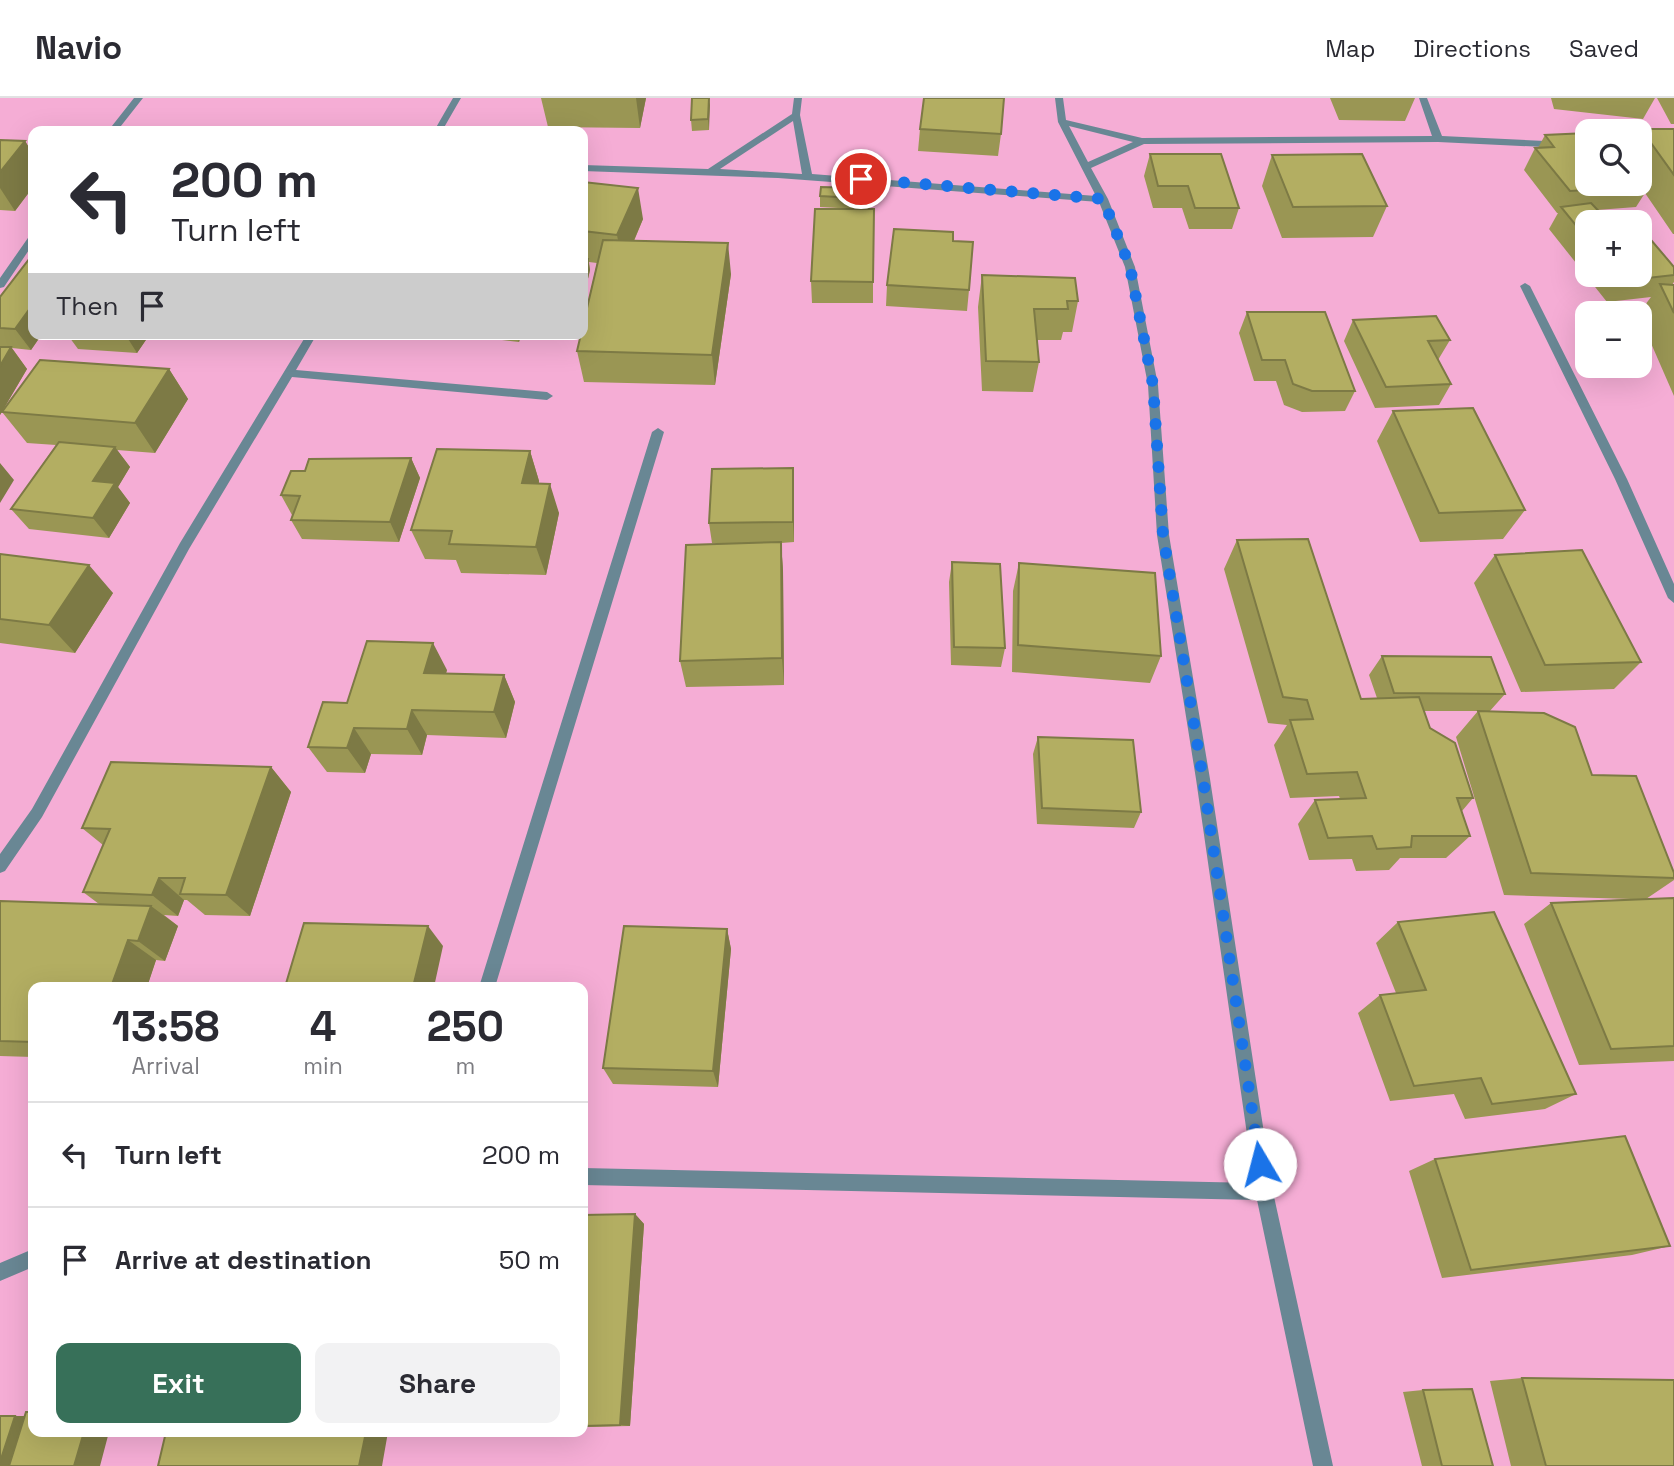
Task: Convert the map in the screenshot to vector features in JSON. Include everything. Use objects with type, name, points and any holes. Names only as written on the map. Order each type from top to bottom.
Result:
[{"type":"street","points":[[116,126],[139,98]]},
{"type":"street","points":[[441,126],[457,98]]},
{"type":"street","points":[[798,98],[796,115],[807,175]]},
{"type":"street","points":[[1059,98],[1062,122],[1103,199],[1130,267],[1153,385],[1163,535],[1203,779],[1264,1192],[1323,1466]]},
{"type":"street","points":[[1423,98],[1438,139]]},
{"type":"street","points":[[712,170],[796,115]]},
{"type":"street","points":[[1062,122],[1142,141],[1438,139],[1575,145]]},
{"type":"street","points":[[1086,167],[1142,141]]},
{"type":"street","points":[[588,168],[807,175],[1103,199]]},
{"type":"street","points":[[0,285],[28,244]]},
{"type":"street","points":[[1525,286],[1621,479],[1674,598]]},
{"type":"street","points":[[0,866],[37,813],[184,546],[308,340]]},
{"type":"street","points":[[289,373],[547,396]]},
{"type":"street","points":[[489,982],[658,432]]},
{"type":"street","points":[[588,1177],[1264,1192]]},
{"type":"street","points":[[0,1272],[28,1260]]},
{"type":"building","points":[[692,98],[709,98],[708,119],[691,120]]},
{"type":"building","points":[[924,98],[1004,98],[1001,134],[920,129]]},
{"type":"building","points":[[1652,129],[1674,129],[1674,175],[1652,144]]},
{"type":"building","points":[[1575,134],[1575,191],[1570,191],[1535,148],[1554,147],[1545,135]]},
{"type":"building","points":[[0,140],[25,141],[0,172]]},
{"type":"building","points":[[1150,154],[1221,154],[1239,208],[1195,208],[1188,186],[1158,186]]},
{"type":"building","points":[[1362,154],[1387,206],[1293,207],[1272,155]]},
{"type":"building","points":[[588,183],[638,188],[617,235],[588,232]]},
{"type":"building","points":[[821,187],[857,188],[856,198],[820,196]]},
{"type":"building","points":[[1591,203],[1598,210],[1575,210],[1575,224],[1561,207]]},
{"type":"building","points":[[815,209],[874,209],[873,282],[811,281]]},
{"type":"building","points":[[894,229],[953,232],[953,241],[973,242],[969,290],[887,285]]},
{"type":"building","points":[[603,240],[728,243],[712,355],[577,351],[580,340],[588,340],[588,304]]},
{"type":"building","points":[[1652,241],[1674,267],[1674,275],[1652,277]]},
{"type":"building","points":[[28,261],[28,311],[15,329],[0,328],[0,297]]},
{"type":"building","points":[[982,275],[1075,278],[1078,301],[1067,301],[1068,309],[1034,309],[1039,362],[986,361]]},
{"type":"building","points":[[1660,284],[1674,285],[1674,313]]},
{"type":"building","points":[[1247,312],[1325,312],[1355,391],[1312,391],[1293,384],[1285,360],[1262,360]]},
{"type":"building","points":[[1436,316],[1450,340],[1428,341],[1451,384],[1386,387],[1353,320]]},
{"type":"building","points":[[0,347],[11,347],[0,366]]},
{"type":"building","points":[[40,360],[169,369],[135,423],[2,412]]},
{"type":"building","points":[[1473,408],[1525,510],[1439,513],[1393,411]]},
{"type":"building","points":[[59,442],[115,447],[93,481],[115,483],[93,518],[11,509]]},
{"type":"building","points":[[437,449],[530,451],[522,483],[550,484],[536,547],[449,544],[452,531],[411,530]]},
{"type":"building","points":[[411,458],[390,522],[291,520],[300,496],[281,495],[291,471],[305,471],[309,459]]},
{"type":"building","points":[[793,468],[793,522],[709,523],[712,469]]},
{"type":"building","points":[[1308,539],[1361,699],[1419,697],[1430,728],[1455,743],[1473,798],[1457,798],[1470,836],[1412,836],[1411,847],[1377,849],[1372,836],[1328,838],[1315,800],[1366,798],[1357,772],[1307,774],[1290,720],[1313,719],[1307,700],[1283,697],[1237,540]]},
{"type":"building","points":[[781,542],[782,658],[680,661],[686,545]]},
{"type":"building","points":[[1582,550],[1641,662],[1545,665],[1495,555]]},
{"type":"building","points":[[0,554],[89,565],[49,625],[0,619]]},
{"type":"building","points":[[952,562],[1000,564],[1005,648],[954,647]]},
{"type":"building","points":[[1019,563],[1155,573],[1161,656],[1018,645]]},
{"type":"building","points":[[367,641],[433,643],[424,673],[504,675],[494,712],[412,710],[407,729],[354,728],[347,748],[308,747],[323,702],[347,703]]},
{"type":"building","points":[[1382,656],[1491,657],[1505,694],[1394,693]]},
{"type":"building","points":[[1478,711],[1544,713],[1575,727],[1592,775],[1636,776],[1674,878],[1531,873]]},
{"type":"building","points":[[1038,737],[1133,740],[1141,812],[1042,808]]},
{"type":"building","points":[[111,762],[271,767],[226,895],[180,894],[185,878],[159,878],[152,895],[83,892],[110,829],[82,828]]},
{"type":"building","points":[[1674,898],[1674,1046],[1611,1049],[1551,903]]},
{"type":"building","points":[[0,901],[151,906],[138,941],[128,940],[113,982],[28,982],[28,1042],[0,1041]]},
{"type":"building","points":[[1494,912],[1576,1094],[1492,1104],[1481,1078],[1414,1086],[1380,995],[1426,990],[1398,922]]},
{"type":"building","points":[[304,923],[428,926],[414,982],[286,982]]},
{"type":"building","points":[[624,926],[727,929],[713,1071],[603,1068]]},
{"type":"building","points":[[1625,1136],[1670,1246],[1471,1270],[1435,1159]]},
{"type":"building","points":[[635,1214],[620,1425],[588,1426],[588,1215]]},
{"type":"building","points":[[1522,1378],[1674,1380],[1674,1466],[1546,1466]]},
{"type":"building","points":[[1472,1389],[1493,1466],[1442,1466],[1423,1390]]},
{"type":"building","points":[[26,1412],[28,1437],[83,1437],[74,1466],[9,1466]]},
{"type":"building","points":[[0,1416],[15,1416],[0,1462]]},
{"type":"building","points":[[165,1437],[365,1437],[359,1466],[158,1466]]},
{"type":"route","points":[[861,179],[1103,199],[1130,267],[1153,385],[1163,535],[1203,779],[1260,1164]]}]
